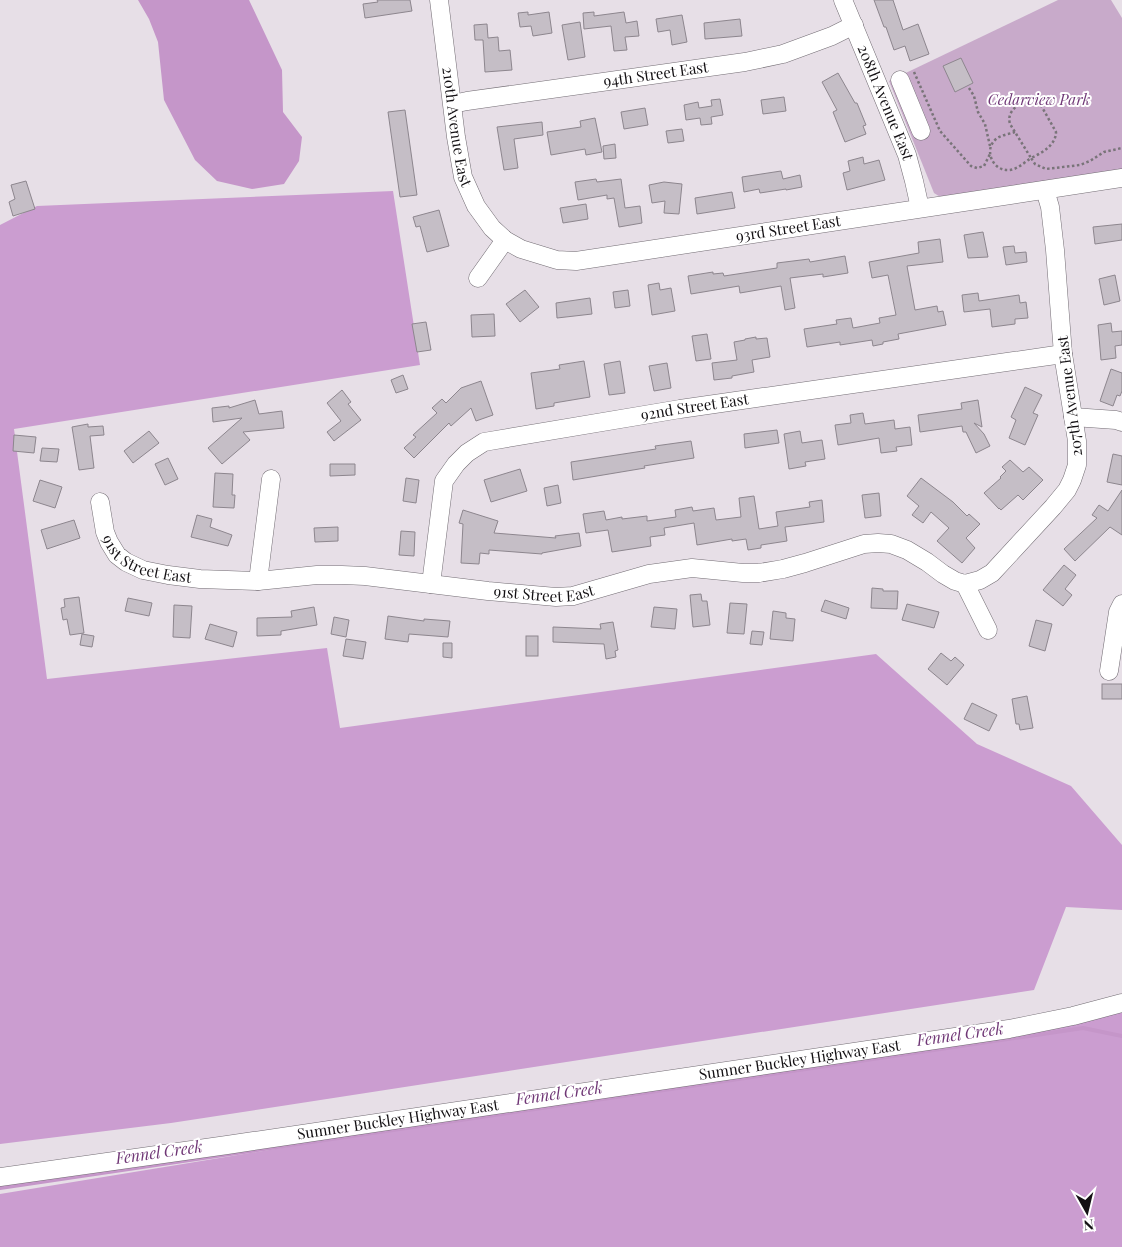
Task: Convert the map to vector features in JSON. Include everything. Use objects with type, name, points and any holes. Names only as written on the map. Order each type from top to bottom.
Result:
[{"type":"street","name":"210th Avenue East","points":[[439,0],[456,137],[463,177],[483,217],[505,240]]},
{"type":"street","name":"208th Avenue East","points":[[843,0],[906,155],[920,208]]},
{"type":"street","name":"94th Street East","points":[[453,104],[745,62],[783,54],[854,26]]},
{"type":"street","points":[[907,76],[910,105],[921,131]]},
{"type":"street","points":[[889,112],[910,105]]},
{"type":"street","name":"93rd Street East","points":[[505,240],[521,249],[557,260],[576,261],[1122,178]]},
{"type":"street","name":"207th Avenue East","points":[[965,584],[980,580],[992,573],[1053,508],[1067,490],[1077,465],[1077,441],[1064,354],[1050,206],[1045,190]]},
{"type":"street","points":[[478,278],[505,240]]},
{"type":"street","name":"92nd Street East","points":[[431,584],[444,481],[456,464],[467,453],[484,442],[690,408],[1064,354]]},
{"type":"street","points":[[1073,417],[1122,422]]},
{"type":"street","points":[[258,581],[271,479]]},
{"type":"street","name":"91st Street East","points":[[100,502],[105,532],[109,542],[117,555],[126,562],[143,570],[200,579],[258,581],[317,575],[365,576],[556,597],[574,596],[649,574],[692,568],[743,573],[759,573],[783,569],[864,544],[878,543],[891,544],[907,550],[943,574],[965,584]]},
{"type":"street","points":[[965,584],[988,630]]},
{"type":"street","points":[[1109,671],[1118,612],[1122,604]]},
{"type":"street","name":"Sumner Buckley Highway East","points":[[0,1176],[227,1145],[1009,1029],[1073,1016],[1122,1003]]},
{"type":"path","points":[[907,76],[940,131],[971,166],[977,168],[984,166],[991,148],[997,139],[1015,132]]},
{"type":"path","points":[[969,88],[974,96],[978,112],[985,124],[991,148]]},
{"type":"path","points":[[990,153],[994,163],[1003,169],[1013,169],[1032,158],[1044,152],[1054,140],[1056,132],[1038,100],[1035,97],[1030,97],[1011,111],[1008,119],[1010,124],[1032,158],[1035,164],[1046,168],[1080,165],[1111,149],[1122,148]]},
{"type":"green space","name":"Cedarview Park","points":[[1058,0],[1111,0],[1122,18],[1122,171],[942,198],[934,193],[889,81]]},
{"type":"shaded area","points":[[138,0],[249,0],[282,70],[283,112],[302,137],[299,161],[284,184],[252,189],[217,181],[195,160],[164,100],[158,42],[149,19]]},
{"type":"shaded area","points":[[393,191],[420,365],[14,429],[47,679],[327,648],[340,728],[876,654],[977,744],[1071,786],[1122,845],[1122,910],[1066,907],[1034,990],[171,1123],[0,1144],[0,225],[37,206]]},
{"type":"shaded area","points":[[1122,1007],[1122,1247],[0,1247],[0,1194],[1002,1030]]},
{"type":"building","points":[[377,0],[410,0],[412,11],[365,18],[363,4],[378,2]]},
{"type":"building","points":[[874,0],[893,0],[903,30],[918,24],[929,54],[910,61],[905,46],[894,50]]},
{"type":"building","points":[[528,12],[528,15],[549,12],[552,33],[533,36],[531,26],[520,27],[518,13]]},
{"type":"building","points":[[594,12],[594,16],[624,12],[626,23],[637,21],[639,36],[625,37],[627,50],[614,51],[611,26],[584,29],[583,13]]},
{"type":"building","points":[[682,15],[687,42],[672,45],[670,30],[658,32],[656,19]]},
{"type":"building","points":[[740,19],[742,36],[705,39],[704,23]]},
{"type":"building","points":[[580,22],[585,57],[568,60],[562,25]]},
{"type":"building","points":[[487,24],[488,38],[498,37],[499,51],[510,50],[512,70],[485,72],[483,40],[475,40],[474,25]]},
{"type":"building","points":[[961,58],[973,83],[955,92],[943,66]]},
{"type":"building","points":[[838,73],[855,103],[857,103],[866,125],[863,126],[866,134],[845,142],[833,112],[837,110],[822,82]]},
{"type":"building","points":[[784,97],[786,111],[763,114],[761,100]]},
{"type":"building","points":[[720,99],[723,115],[711,117],[712,124],[701,125],[700,118],[686,120],[684,105],[698,102],[699,108],[712,106],[711,100]]},
{"type":"building","points":[[645,108],[648,125],[624,129],[621,112]]},
{"type":"building","points":[[405,110],[417,195],[400,197],[388,112]]},
{"type":"building","points":[[595,118],[602,152],[586,155],[585,149],[551,155],[547,132],[581,127],[580,121]]},
{"type":"building","points":[[542,122],[543,135],[514,139],[518,168],[504,170],[497,127]]},
{"type":"building","points":[[682,129],[684,141],[668,143],[666,131]]},
{"type":"building","points":[[615,144],[616,158],[604,159],[603,146]]},
{"type":"building","points":[[863,157],[864,164],[879,160],[885,180],[847,190],[843,173],[850,171],[848,161]]},
{"type":"building","points":[[781,171],[783,179],[800,175],[802,187],[760,193],[759,189],[744,192],[742,177]]},
{"type":"building","points":[[596,179],[597,182],[621,179],[625,208],[640,206],[642,223],[619,227],[614,198],[607,199],[607,195],[578,200],[575,182]]},
{"type":"building","points":[[26,181],[35,209],[13,216],[9,202],[15,199],[11,185]]},
{"type":"building","points":[[664,182],[682,184],[679,214],[664,213],[665,201],[652,203],[649,185]]},
{"type":"building","points":[[732,192],[735,208],[697,214],[695,198]]},
{"type":"building","points":[[586,204],[588,219],[563,223],[560,208]]},
{"type":"building","points":[[439,210],[449,246],[427,252],[420,226],[416,227],[413,217]]},
{"type":"building","points":[[1122,224],[1122,240],[1095,244],[1093,227]]},
{"type":"building","points":[[983,232],[988,257],[968,258],[964,235]]},
{"type":"building","points":[[940,239],[943,262],[907,266],[915,310],[937,306],[938,312],[943,311],[946,325],[898,334],[899,339],[873,346],[872,340],[840,345],[840,342],[807,347],[804,329],[837,324],[836,320],[851,318],[853,328],[880,323],[879,318],[896,315],[888,275],[872,278],[869,262],[919,253],[918,242]]},
{"type":"building","points":[[1014,246],[1015,253],[1026,252],[1027,262],[1006,265],[1003,247]]},
{"type":"building","points":[[845,256],[848,273],[823,277],[823,274],[790,278],[795,308],[785,310],[781,286],[740,293],[739,286],[691,294],[688,276],[713,272],[713,274],[723,273],[724,276],[777,268],[777,263],[809,259],[810,262]]},
{"type":"building","points":[[1115,275],[1120,301],[1104,305],[1099,279]]},
{"type":"building","points":[[659,283],[660,290],[671,288],[675,311],[652,315],[648,285]]},
{"type":"building","points":[[525,290],[539,307],[520,322],[506,304]]},
{"type":"building","points":[[628,290],[630,306],[615,308],[613,292]]},
{"type":"building","points":[[978,293],[979,301],[1019,295],[1020,303],[1026,302],[1028,318],[1015,319],[1015,324],[992,327],[990,309],[964,312],[962,295]]},
{"type":"building","points":[[590,298],[592,314],[557,318],[556,303]]},
{"type":"building","points":[[494,314],[495,336],[472,337],[471,315]]},
{"type":"building","points":[[426,322],[431,350],[417,352],[412,324]]},
{"type":"building","points":[[1111,323],[1112,332],[1122,331],[1122,345],[1115,346],[1116,358],[1101,360],[1098,325]]},
{"type":"building","points":[[707,334],[711,359],[696,361],[692,336]]},
{"type":"building","points":[[756,337],[756,339],[767,338],[770,357],[752,360],[754,372],[732,376],[732,378],[714,380],[712,363],[737,360],[734,342]]},
{"type":"building","points":[[584,361],[590,397],[554,403],[554,406],[536,409],[531,373],[560,369],[559,365]]},
{"type":"building","points":[[620,361],[625,393],[609,395],[604,364]]},
{"type":"building","points":[[667,363],[671,388],[654,391],[649,366]]},
{"type":"building","points":[[1111,369],[1122,373],[1122,391],[1120,396],[1117,395],[1113,406],[1100,401]]},
{"type":"building","points":[[403,375],[408,389],[396,393],[391,380]]},
{"type":"building","points":[[481,381],[493,415],[476,421],[471,408],[451,426],[449,423],[414,458],[404,448],[416,437],[413,435],[437,413],[432,408],[442,399],[446,403],[461,388]]},
{"type":"building","points":[[1025,387],[1042,395],[1033,413],[1038,415],[1025,445],[1009,438],[1016,420],[1011,417]]},
{"type":"building","points":[[342,390],[351,402],[348,404],[361,420],[334,441],[327,432],[341,421],[327,403]]},
{"type":"building","points":[[255,400],[259,414],[282,411],[284,428],[243,432],[250,440],[222,464],[208,448],[242,418],[213,422],[212,408],[229,406],[229,408]]},
{"type":"building","points":[[978,400],[982,427],[974,423],[984,434],[990,446],[976,453],[966,432],[963,432],[962,426],[920,432],[918,415],[962,409],[961,403]]},
{"type":"building","points":[[863,413],[865,424],[894,420],[895,429],[910,427],[912,445],[896,447],[897,451],[881,453],[879,438],[838,445],[835,425],[851,423],[850,415]]},
{"type":"building","points":[[88,424],[88,427],[103,426],[104,435],[90,436],[94,468],[79,470],[72,427]]},
{"type":"building","points":[[777,430],[779,443],[745,448],[744,434]]},
{"type":"building","points":[[149,431],[159,443],[133,463],[124,451]]},
{"type":"building","points":[[800,431],[802,443],[822,440],[825,459],[805,462],[806,466],[789,469],[784,434]]},
{"type":"building","points":[[14,435],[36,437],[34,453],[13,451]]},
{"type":"building","points":[[691,441],[694,458],[573,480],[571,462],[656,449],[655,446]]},
{"type":"building","points":[[42,448],[59,449],[57,462],[40,461]]},
{"type":"building","points":[[1113,454],[1122,456],[1122,485],[1107,482]]},
{"type":"building","points":[[168,458],[178,479],[165,485],[155,464]]},
{"type":"building","points":[[1010,460],[1023,472],[1029,467],[1043,480],[1023,500],[1018,495],[1001,510],[984,493],[1001,478],[1006,471],[1002,467]]},
{"type":"building","points":[[330,464],[355,464],[355,475],[330,476]]},
{"type":"building","points":[[520,469],[527,491],[491,502],[484,480]]},
{"type":"building","points":[[215,473],[233,474],[232,495],[235,495],[234,508],[213,507]]},
{"type":"building","points":[[406,478],[419,480],[416,503],[403,501]]},
{"type":"building","points":[[921,478],[953,502],[967,516],[969,514],[980,524],[966,538],[975,548],[962,563],[937,541],[949,528],[931,512],[923,523],[912,515],[919,506],[907,496]]},
{"type":"building","points":[[40,480],[62,487],[55,508],[33,501]]},
{"type":"building","points":[[558,485],[561,503],[547,506],[544,488]]},
{"type":"building","points":[[1122,490],[1122,535],[1110,527],[1075,561],[1064,549],[1097,518],[1092,515],[1099,505],[1108,511]]},
{"type":"building","points":[[879,493],[881,516],[865,518],[862,495]]},
{"type":"building","points":[[754,496],[759,529],[778,526],[776,512],[810,507],[809,502],[822,500],[824,522],[785,527],[787,541],[761,545],[761,548],[748,550],[746,539],[732,541],[732,539],[697,545],[694,523],[664,528],[665,535],[650,537],[651,546],[612,552],[608,530],[586,533],[583,514],[604,511],[606,520],[647,516],[647,521],[676,517],[675,510],[692,507],[693,511],[714,508],[716,520],[741,517],[739,498]]},
{"type":"building","points":[[463,510],[498,521],[494,533],[556,538],[555,536],[579,533],[581,546],[542,554],[489,550],[489,554],[480,553],[479,564],[461,563],[463,524],[459,523]]},
{"type":"building","points":[[197,515],[212,519],[210,527],[232,535],[228,546],[191,537]]},
{"type":"building","points":[[74,520],[80,538],[47,549],[41,530]]},
{"type":"building","points":[[338,527],[338,541],[315,542],[314,528]]},
{"type":"building","points":[[401,531],[415,532],[414,556],[399,555]]},
{"type":"building","points":[[1064,565],[1076,575],[1065,589],[1072,595],[1063,606],[1043,590]]},
{"type":"building","points":[[872,588],[883,589],[883,591],[898,591],[897,609],[871,608]]},
{"type":"building","points":[[701,594],[702,601],[707,601],[710,625],[693,627],[690,595]]},
{"type":"building","points":[[79,597],[84,633],[70,635],[67,619],[63,620],[61,608],[65,607],[64,599]]},
{"type":"building","points":[[128,598],[152,603],[149,616],[125,611]]},
{"type":"building","points":[[825,600],[849,608],[846,619],[821,611]]},
{"type":"building","points":[[730,603],[747,604],[744,634],[727,633]]},
{"type":"building","points":[[907,604],[939,612],[934,628],[902,620]]},
{"type":"building","points":[[174,605],[192,606],[190,638],[173,637]]},
{"type":"building","points":[[314,607],[317,625],[281,631],[281,635],[257,636],[257,618],[292,617],[291,611]]},
{"type":"building","points":[[654,607],[677,609],[675,629],[651,627]]},
{"type":"building","points":[[773,611],[786,613],[786,618],[795,619],[793,641],[770,639]]},
{"type":"building","points":[[388,616],[424,621],[424,619],[450,621],[448,637],[409,634],[408,642],[385,639]]},
{"type":"building","points":[[334,617],[349,620],[346,637],[331,634]]},
{"type":"building","points":[[1036,620],[1052,624],[1045,651],[1029,646]]},
{"type":"building","points":[[613,622],[618,650],[615,651],[616,657],[606,659],[604,644],[553,642],[553,627],[601,629],[600,624]]},
{"type":"building","points":[[210,624],[237,632],[233,647],[205,639]]},
{"type":"building","points":[[752,631],[764,632],[762,645],[750,644]]},
{"type":"building","points":[[82,634],[94,636],[92,647],[80,645]]},
{"type":"building","points":[[526,636],[538,636],[538,656],[526,656]]},
{"type":"building","points":[[346,639],[366,642],[363,659],[343,656]]},
{"type":"building","points":[[443,643],[452,643],[452,658],[443,657]]},
{"type":"building","points":[[941,653],[951,661],[955,657],[964,665],[947,685],[928,669]]},
{"type":"building","points":[[1102,684],[1122,684],[1122,699],[1102,699]]},
{"type":"building","points":[[1027,696],[1033,728],[1020,730],[1019,724],[1016,724],[1012,699]]},
{"type":"building","points":[[972,703],[997,715],[989,731],[964,719]]},
{"type":"waterway","name":"Fennel Creek","points":[[0,1188],[1083,1028],[1122,1036]]}]
